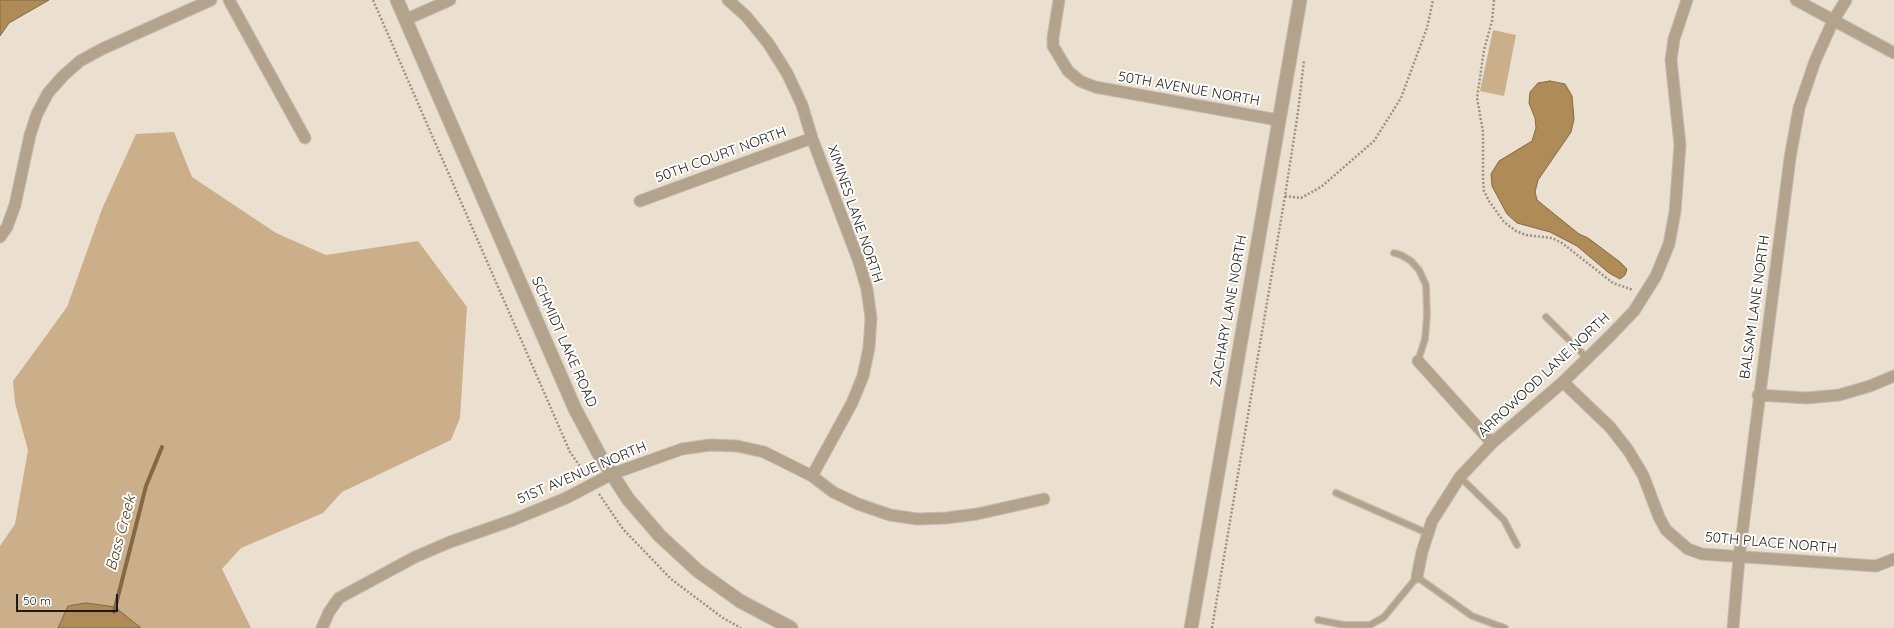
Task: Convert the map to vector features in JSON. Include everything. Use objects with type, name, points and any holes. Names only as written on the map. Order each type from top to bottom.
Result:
[{"type":"street","points":[[0,237],[15,205],[30,135],[37,114],[48,94],[63,76],[80,61],[102,49],[211,0]]},
{"type":"street","points":[[229,0],[305,138]]},
{"type":"street","name":"SCHMIDT LAKE ROAD","points":[[397,0],[407,19],[576,409],[599,454],[628,499],[660,536],[698,571],[740,602],[791,628]]},
{"type":"street","points":[[407,19],[450,0]]},
{"type":"street","name":"XIMINES LANE NORTH","points":[[728,0],[746,16],[768,43],[787,73],[802,105],[812,138],[859,262],[867,289],[871,318],[869,348],[863,376],[852,402],[812,476]]},
{"type":"street","name":"50TH AVENUE NORTH","points":[[1059,0],[1052,38],[1053,46],[1068,71],[1080,81],[1096,87],[1278,120]]},
{"type":"street","name":"ZACHARY LANE NORTH","points":[[1191,628],[1300,0]]},
{"type":"street","name":"ARROWOOD LANE NORTH","points":[[1417,577],[1432,521],[1460,477],[1492,443],[1563,382],[1634,311],[1656,276],[1669,244],[1675,212],[1680,145],[1671,60],[1674,39],[1687,0]]},
{"type":"street","points":[[1796,0],[1894,52]]},
{"type":"street","name":"BALSAM LANE NORTH","points":[[1733,628],[1739,558],[1758,395],[1788,166],[1799,108],[1815,61],[1833,20],[1846,0]]},
{"type":"street","name":"50TH COURT NORTH","points":[[640,201],[812,138]]},
{"type":"street","points":[[1418,361],[1492,443]]},
{"type":"street","points":[[1758,395],[1807,398],[1839,395],[1870,386],[1894,376]]},
{"type":"street","name":"50TH PLACE NORTH","points":[[1563,382],[1610,428],[1628,450],[1643,475],[1659,517],[1666,530],[1688,549],[1702,554],[1739,558],[1876,566],[1894,559]]},
{"type":"street","name":"51ST AVENUE NORTH","points":[[322,628],[329,612],[339,598],[415,558],[450,542],[513,520],[566,498],[612,474],[682,449],[710,446],[737,446],[764,452],[812,476],[833,492],[858,504],[890,515],[917,519],[946,518],[977,514],[1044,499]]},
{"type":"lane","points":[[1394,253],[1411,261],[1419,270],[1426,285],[1427,315],[1424,339],[1418,361]]},
{"type":"lane","points":[[1546,317],[1587,358]]},
{"type":"lane","points":[[1460,477],[1504,520],[1517,545]]},
{"type":"lane","points":[[1336,493],[1428,533]]},
{"type":"lane","points":[[1318,620],[1344,626],[1370,625],[1384,617],[1417,577],[1472,616],[1505,628]]},
{"type":"path","points":[[1285,196],[1301,198],[1321,187],[1374,141],[1401,98],[1427,28],[1433,0]]},
{"type":"path","points":[[1494,0],[1492,21],[1484,50],[1477,98],[1477,106],[1483,132],[1484,191],[1489,201],[1504,222],[1516,231],[1526,235],[1552,238],[1562,243],[1613,283],[1631,289],[1643,298]]},
{"type":"path","points":[[1212,628],[1285,196],[1305,57]]},
{"type":"shaded area","points":[[0,0],[49,0],[9,23],[0,36]]},
{"type":"shaded area","points":[[1493,30],[1516,35],[1504,96],[1480,91]]},
{"type":"shaded area","points":[[1550,81],[1565,84],[1572,96],[1574,119],[1571,132],[1538,180],[1535,192],[1537,200],[1579,234],[1588,238],[1620,262],[1627,269],[1625,275],[1620,279],[1609,273],[1577,246],[1550,232],[1517,223],[1507,214],[1492,186],[1491,174],[1499,161],[1532,141],[1536,128],[1535,118],[1529,103],[1530,92],[1538,83]]},
{"type":"shaded area","points":[[174,132],[192,177],[276,233],[326,255],[418,241],[467,307],[460,418],[451,440],[342,492],[323,513],[241,548],[222,569],[251,628],[0,628],[0,546],[15,524],[28,450],[15,403],[13,381],[67,307],[102,209],[136,134]]},
{"type":"shaded area","points":[[86,603],[115,607],[141,628],[58,628],[68,606]]},
{"type":"waterway","name":"Bass Creek","points":[[114,612],[146,486],[162,447]]}]
